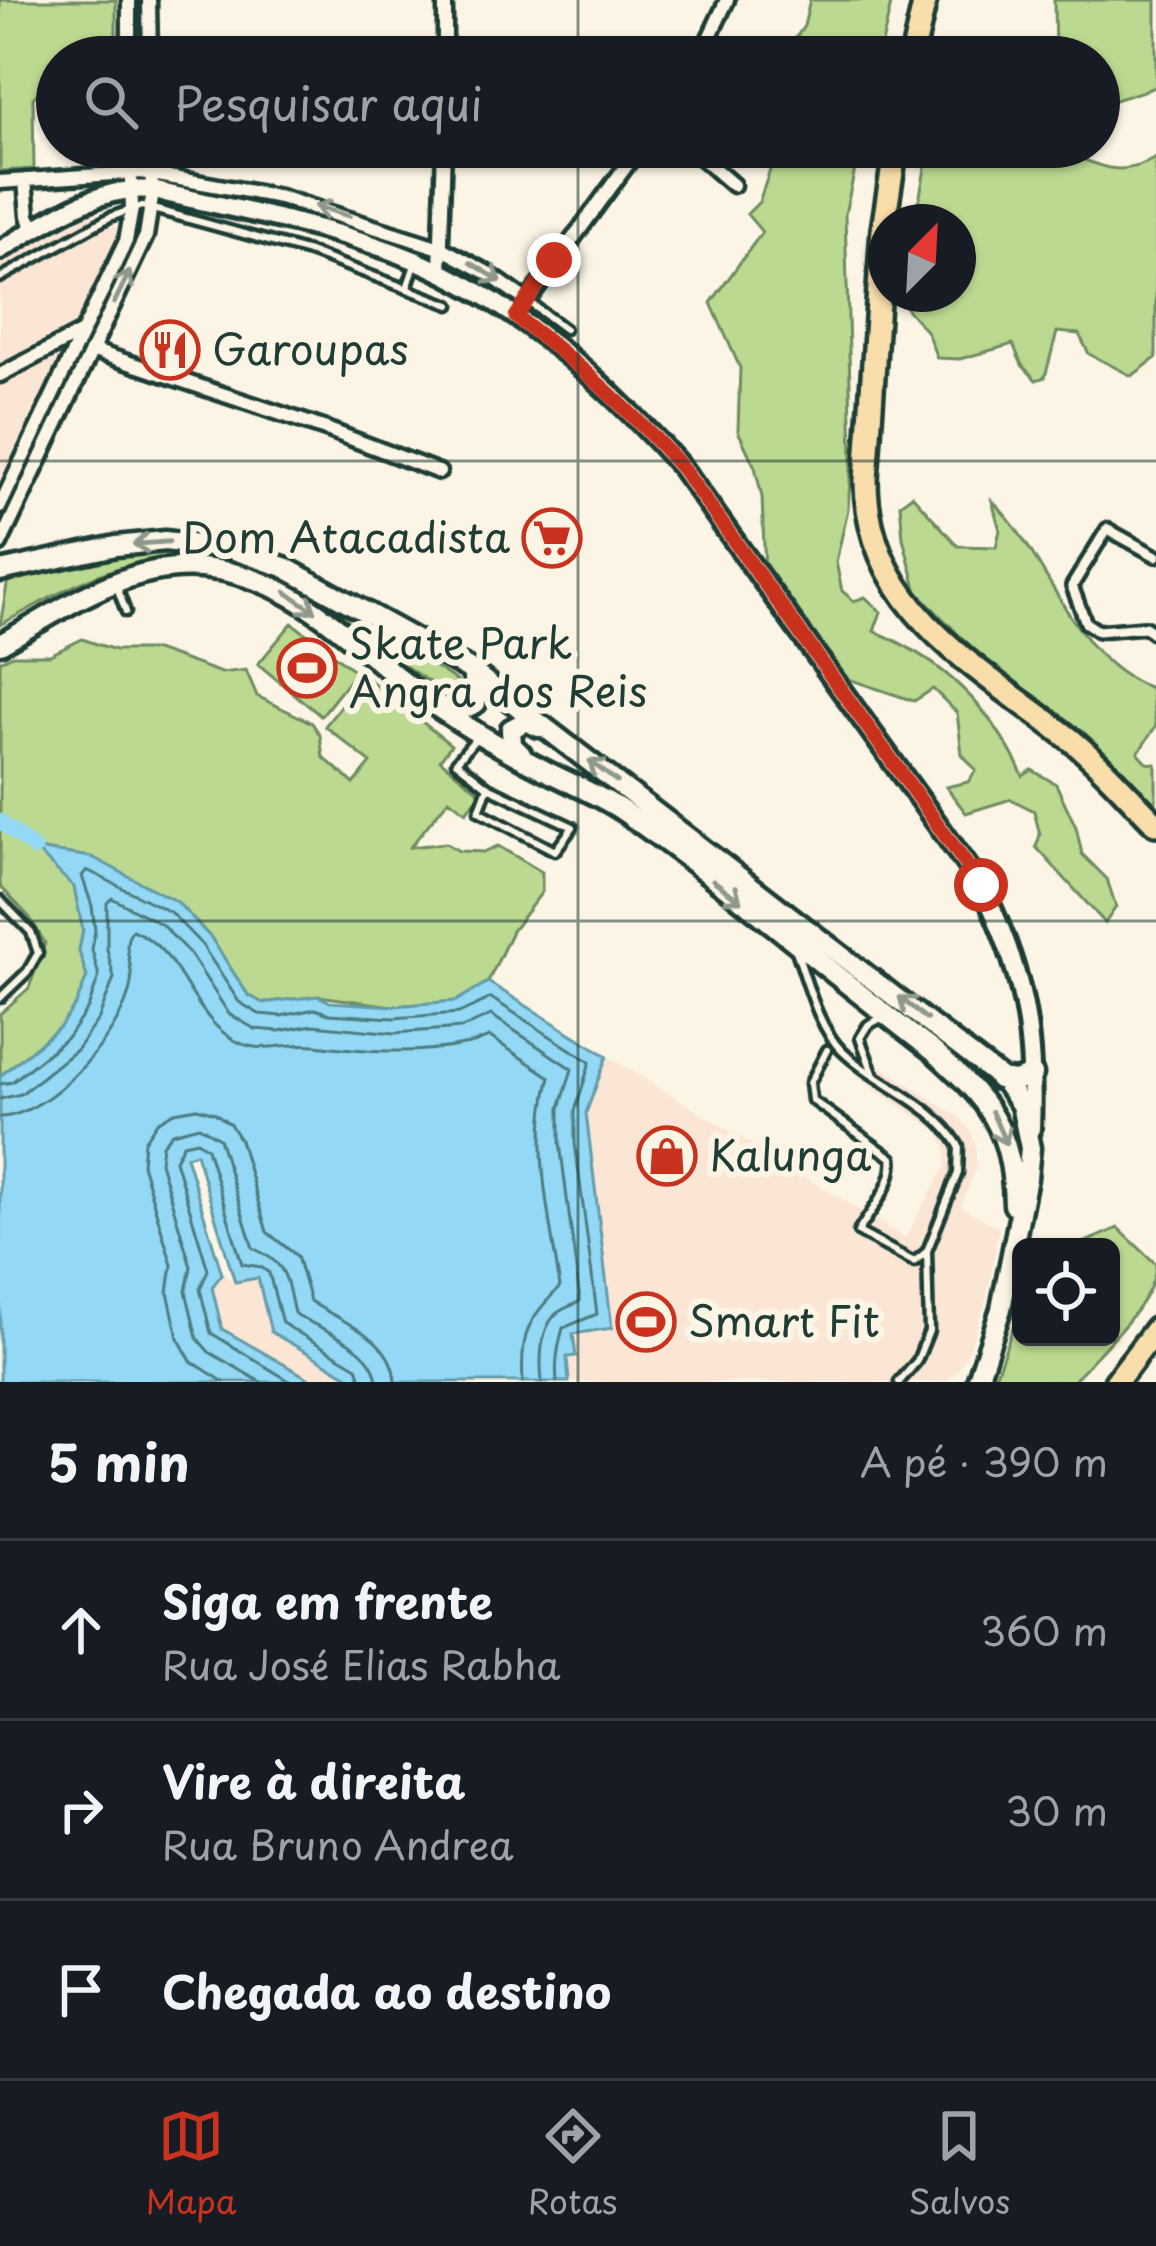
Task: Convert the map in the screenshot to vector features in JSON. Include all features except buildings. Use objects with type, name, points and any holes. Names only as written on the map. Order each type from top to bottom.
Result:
[{"type":"highway","points":[[917,36],[925,0]]},
{"type":"highway","points":[[893,168],[883,229],[866,480],[874,542],[893,582],[921,621],[1075,743],[1156,824]]},
{"type":"highway","points":[[1119,1376],[1156,1329]]},
{"type":"main road","points":[[0,572],[148,543],[231,549],[284,567],[469,669],[1004,1081],[1021,1105],[1030,1148],[1027,1178],[1001,1309],[974,1377]]},
{"type":"main road","points":[[0,644],[115,582],[151,571],[197,567],[273,584],[304,602],[480,735],[619,808],[977,1090],[996,1116],[1006,1141],[1015,1228]]},
{"type":"main road","points":[[436,706],[462,710],[476,703],[478,686],[469,669]]},
{"type":"main road","points":[[532,764],[512,746],[511,729],[526,722],[554,734]]},
{"type":"main road","points":[[933,1052],[966,1070],[1004,1081],[1033,1074]]},
{"type":"street","points":[[129,0],[130,36]]},
{"type":"street","points":[[149,0],[150,36]]},
{"type":"street","points":[[445,0],[445,36]]},
{"type":"street","points":[[710,36],[727,0]]},
{"type":"street","points":[[0,544],[83,331],[123,250],[130,168]]},
{"type":"street","points":[[0,506],[66,384],[91,350],[140,250],[151,196],[151,168]]},
{"type":"street","points":[[444,289],[445,168]]},
{"type":"street","points":[[516,317],[625,168]]},
{"type":"street","points":[[714,168],[733,184]]},
{"type":"street","points":[[25,180],[26,221]]},
{"type":"street","points":[[0,182],[25,180],[131,196],[315,206],[443,249],[527,301]]},
{"type":"street","points":[[0,250],[26,221],[86,203],[131,196]]},
{"type":"street","points":[[151,196],[242,212],[417,261],[444,289],[516,317],[643,423],[682,468],[981,885],[1003,931],[1030,1024],[1030,1148]]},
{"type":"street","points":[[0,375],[83,331]]},
{"type":"street","points":[[91,350],[439,472]]},
{"type":"street","points":[[1156,556],[1107,529],[1072,586],[1086,623],[1098,631],[1145,627],[1156,635]]},
{"type":"lane","points":[[0,278],[131,196]]},
{"type":"lane","points":[[151,196],[237,232],[407,288],[444,289]]},
{"type":"lane","points":[[237,232],[242,212]]},
{"type":"lane","points":[[407,288],[417,261]]},
{"type":"lane","points":[[527,301],[565,328]]},
{"type":"lane","points":[[115,582],[126,612]]},
{"type":"lane","points":[[480,735],[456,762],[488,787],[573,827],[555,851],[479,811],[488,787]]},
{"type":"lane","points":[[0,900],[31,932],[38,952],[27,972],[0,998]]},
{"type":"lane","points":[[792,942],[832,1039],[874,1076],[934,1115],[959,1146],[958,1173],[927,1251],[929,1331],[917,1361],[899,1382]]},
{"type":"lane","points":[[874,1076],[860,1038],[868,1025],[886,1016]]},
{"type":"lane","points":[[827,1050],[810,1083],[812,1100],[892,1158],[889,1180],[858,1232],[914,1262],[927,1251]]},
{"type":"shaded area","points":[[93,212],[110,220],[126,241],[0,506],[0,262]]},
{"type":"shaded area","points":[[607,1056],[905,1238],[946,1166],[945,1145],[937,1130],[858,1078],[870,1059],[959,1117],[971,1131],[976,1149],[976,1167],[961,1207],[999,1228],[987,1296],[957,1371],[946,1382],[569,1382],[567,1357],[573,1333],[611,1327],[586,1113]]},
{"type":"shaded area","points":[[222,1274],[235,1282],[258,1278],[271,1332],[359,1382],[315,1382],[222,1329],[212,1287]]},
{"type":"green space","points":[[0,0],[116,0],[116,36],[36,36],[34,169],[0,171]]},
{"type":"green space","points":[[810,0],[892,0],[884,36],[797,36]]},
{"type":"green space","points":[[1054,0],[1156,0],[1156,87],[1120,98],[1120,36],[1055,36]]},
{"type":"green space","points":[[1156,158],[1156,358],[1132,376],[1089,354],[1079,334],[1057,332],[1045,377],[1036,380],[1022,365],[1013,344],[960,359],[937,358],[927,332],[910,312],[976,312],[976,204],[918,204],[925,168],[1124,169]]},
{"type":"green space","points":[[771,168],[855,168],[845,214],[852,454],[848,509],[836,562],[842,591],[854,601],[865,597],[881,612],[874,631],[922,656],[963,689],[996,729],[1023,776],[1032,770],[1056,784],[1076,827],[1082,854],[1107,879],[1116,907],[1105,923],[1036,847],[1040,835],[1034,811],[1011,799],[966,813],[946,787],[968,782],[976,770],[962,754],[957,713],[933,689],[914,701],[848,679],[765,573],[762,497],[755,467],[738,431],[740,368],[711,303],[762,232],[747,214],[759,202]]},
{"type":"green space","points":[[912,495],[958,546],[996,547],[1000,530],[992,501],[1012,523],[1100,655],[1151,688],[1156,726],[1138,753],[1147,763],[1156,764],[1156,816],[917,592],[900,504]]},
{"type":"green space","points":[[170,551],[228,562],[162,560],[108,571],[0,625],[8,579],[105,558]]},
{"type":"green space","points":[[274,575],[393,639],[460,683],[462,695],[450,697],[266,576]]},
{"type":"green space","name":"Skate Park Angra dos Reis","points":[[292,623],[356,672],[321,716],[258,664]]},
{"type":"green space","points":[[82,639],[115,650],[156,650],[221,673],[246,670],[257,696],[312,723],[320,735],[323,757],[354,784],[371,763],[325,726],[365,676],[451,745],[440,760],[481,793],[466,812],[449,799],[410,847],[446,843],[459,851],[484,852],[498,846],[542,872],[542,892],[512,931],[488,982],[457,1001],[393,1006],[318,996],[262,1003],[248,995],[211,938],[177,902],[92,858],[38,849],[74,887],[83,930],[79,951],[87,977],[60,1027],[0,1076],[0,1014],[29,988],[45,943],[30,918],[0,886],[0,661],[13,655],[50,655]]},
{"type":"green space","points":[[1118,1228],[1156,1264],[1147,1295],[1120,1330],[1120,1238],[1095,1238]]},
{"type":"green space","points":[[1012,1330],[1012,1346],[1106,1346],[1073,1382],[993,1382]]},
{"type":"water","points":[[35,849],[92,857],[177,902],[211,938],[248,995],[263,1003],[318,996],[330,1002],[393,1006],[456,1001],[488,982],[607,1056],[586,1113],[612,1328],[573,1334],[576,1356],[567,1357],[569,1382],[359,1382],[271,1332],[258,1278],[235,1282],[196,1153],[186,1156],[222,1274],[212,1287],[222,1329],[315,1382],[0,1382],[0,1076],[60,1027],[87,977],[79,951],[83,930],[74,887]]},
{"type":"waterway","points":[[0,821],[35,849]]},
{"type":"place","name":"Garoupas","points":[[170,350]]},
{"type":"place","name":"Dom Atacadista","points":[[552,538]]},
{"type":"place","name":"Skate Park Angra dos Reis","points":[[307,668]]},
{"type":"place","name":"Kalunga","points":[[667,1156]]},
{"type":"place","name":"Smart Fit","points":[[646,1322]]},
{"type":"route","points":[[554,260],[516,317],[643,423],[682,468],[981,885]]}]
